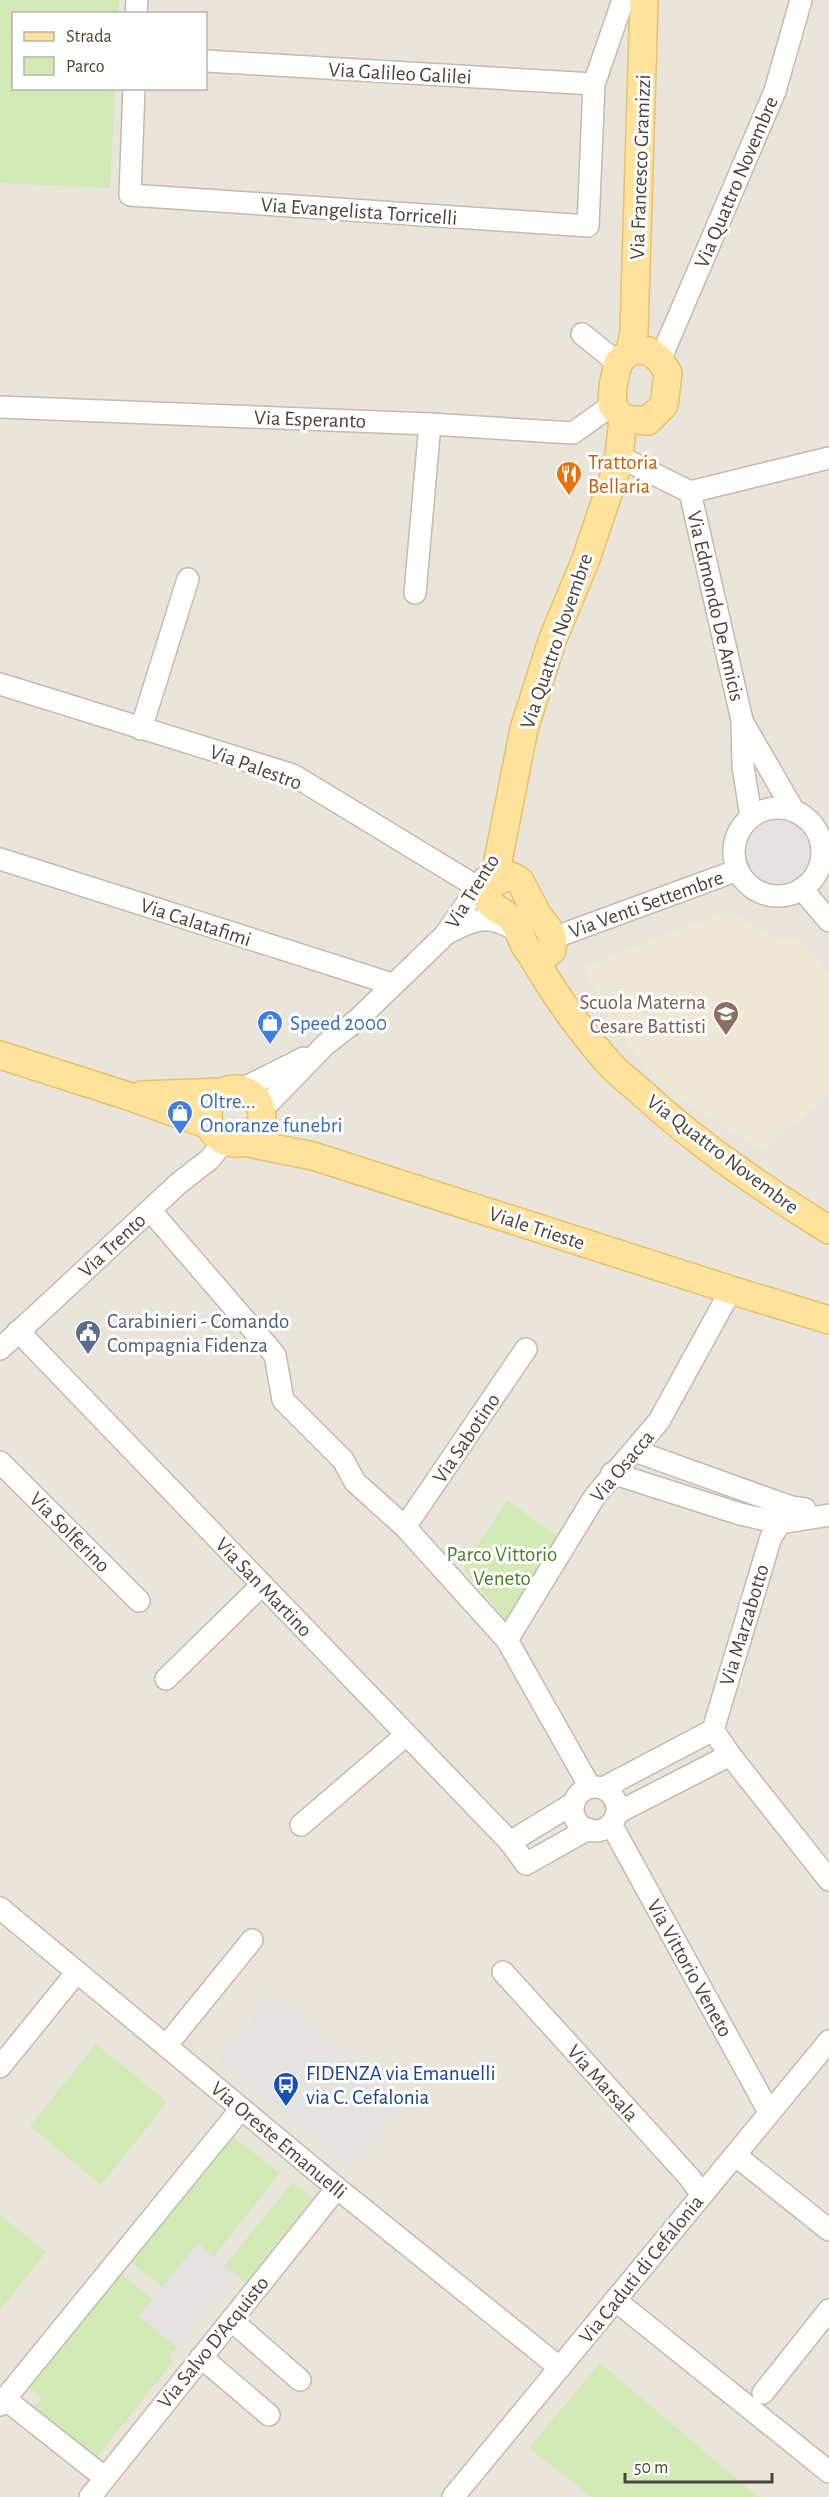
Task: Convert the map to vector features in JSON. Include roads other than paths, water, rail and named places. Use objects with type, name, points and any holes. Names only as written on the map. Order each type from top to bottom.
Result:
[{"type":"main road","name":"Via Francesco Gramizzi","points":[[639,352],[644,0]]},
{"type":"main road","name":"Via Quattro Novembre","points":[[639,352],[613,386],[628,415],[624,455],[618,464],[586,559],[552,640],[531,706],[500,847],[495,887],[512,920],[539,944],[575,1018],[608,1062],[671,1120],[758,1184],[829,1230]]},
{"type":"main road","points":[[628,415],[664,405],[668,373],[639,352]]},
{"type":"main road","name":"Via Quattro Novembre","points":[[495,887],[513,861],[508,808]]},
{"type":"main road","name":"Via Quattro Novembre","points":[[495,887],[537,914],[539,944]]},
{"type":"main road","name":"Viale Trieste","points":[[0,1055],[128,1096],[225,1136],[313,1156],[829,1320]]},
{"type":"main road","points":[[231,1091],[254,1097],[261,1111],[259,1128],[255,1134],[225,1136],[209,1106],[231,1091]]},
{"type":"main road","name":"Viale Trieste","points":[[128,1096],[231,1091]]},
{"type":"street","points":[[594,84],[623,0]]},
{"type":"street","name":"Via Quattro Novembre","points":[[639,352],[775,91],[801,0]]},
{"type":"street","name":"Via Galileo Galilei","points":[[207,61],[594,84]]},
{"type":"street","name":"Via Evangelista Torricelli","points":[[134,90],[130,195],[588,226],[594,84]]},
{"type":"street","points":[[582,334],[639,352]]},
{"type":"street","name":"Via Esperanto","points":[[0,407],[430,424],[573,433],[628,415]]},
{"type":"street","points":[[415,593],[430,424]]},
{"type":"street","points":[[624,455],[690,492],[829,458]]},
{"type":"street","name":"Via Edmondo De Amicis","points":[[690,492],[742,720],[743,766],[751,817]]},
{"type":"street","points":[[141,729],[188,579]]},
{"type":"street","name":"Via Palestro","points":[[0,684],[293,775],[495,887]]},
{"type":"street","name":"Via Edmondo De Amicis","points":[[742,720],[794,811]]},
{"type":"street","points":[[772,809],[794,811],[823,830],[817,873],[802,889],[782,896],[761,892],[744,879],[738,870],[735,859],[737,836],[751,817],[772,809]]},
{"type":"street","name":"Via Calatafimi","points":[[0,859],[392,984]]},
{"type":"street","name":"Via Venti Settembre","points":[[539,944],[738,870]]},
{"type":"street","name":"Via Trento","points":[[231,1091],[282,1070],[325,1045],[357,1020],[495,887]]},
{"type":"street","points":[[802,889],[829,921]]},
{"type":"street","name":"Via Trento","points":[[445,935],[467,923],[489,919],[502,922],[539,944]]},
{"type":"street","name":"Via Trento","points":[[261,1111],[325,1045]]},
{"type":"street","name":"Via Trento","points":[[0,1349],[150,1210],[210,1159],[225,1136]]},
{"type":"street","points":[[150,1210],[275,1355],[284,1400],[343,1460],[355,1482],[405,1527],[507,1640],[597,1788],[616,1801],[614,1819]]},
{"type":"street","name":"Via Osacca","points":[[507,1640],[595,1496],[612,1473],[635,1451],[659,1421],[731,1290]]},
{"type":"street","name":"Via San Martino","points":[[18,1331],[510,1842],[525,1864],[588,1829]]},
{"type":"street","name":"Via Sabotino","points":[[405,1527],[526,1349]]},
{"type":"street","points":[[635,1451],[786,1515]]},
{"type":"street","name":"Via Solferino","points":[[0,1462],[139,1601]]},
{"type":"street","points":[[612,1473],[740,1515],[829,1515]]},
{"type":"street","name":"Via Marzabotto","points":[[713,1730],[771,1537],[786,1515]]},
{"type":"street","points":[[166,1679],[262,1585]]},
{"type":"street","points":[[730,1755],[614,1819],[600,1830],[588,1829],[577,1821],[573,1809],[580,1792],[597,1788],[713,1730],[730,1755],[829,1880]]},
{"type":"street","points":[[301,1825],[406,1735]]},
{"type":"street","points":[[510,1842],[574,1803]]},
{"type":"street","name":"Via Vittorio Veneto","points":[[614,1819],[769,2112]]},
{"type":"street","name":"Via Oreste Emanuelli","points":[[0,1908],[337,2188],[560,2368]]},
{"type":"street","points":[[166,2046],[252,1940]]},
{"type":"street","points":[[0,2067],[77,1972]]},
{"type":"street","name":"Via Marsala","points":[[503,1972],[690,2178],[702,2195]]},
{"type":"street","name":"Via Caduti di Cefalonia","points":[[453,2497],[829,2041]]},
{"type":"street","points":[[105,2478],[3,2402],[241,2109]]},
{"type":"street","points":[[735,2155],[825,2219]]},
{"type":"street","name":"Via Salvo D'Acquisto","points":[[90,2497],[337,2188]]},
{"type":"street","points":[[615,2300],[829,2472]]},
{"type":"street","points":[[763,2393],[829,2310]]},
{"type":"street","points":[[231,2320],[300,2380]]},
{"type":"street","points":[[201,2357],[269,2415]]},
{"type":"place","name":"Trattoria Bellaria","points":[[569,497]]},
{"type":"place","name":"Scuola Materna Cesare Battisti","points":[[726,1037]]},
{"type":"place","name":"Speed 2000","points":[[270,1046]]},
{"type":"place","name":"Oltre... Onoranze funebri","points":[[180,1136]]},
{"type":"place","name":"Carabinieri - Comando Compagnia Fidenza","points":[[88,1356]]},
{"type":"place","name":"FIDENZA via Emanuelli via C. Cefalonia","points":[[286,2108]]},
{"type":"park label","name":"Parco Vittorio Veneto","points":[[502,1566]]}]
